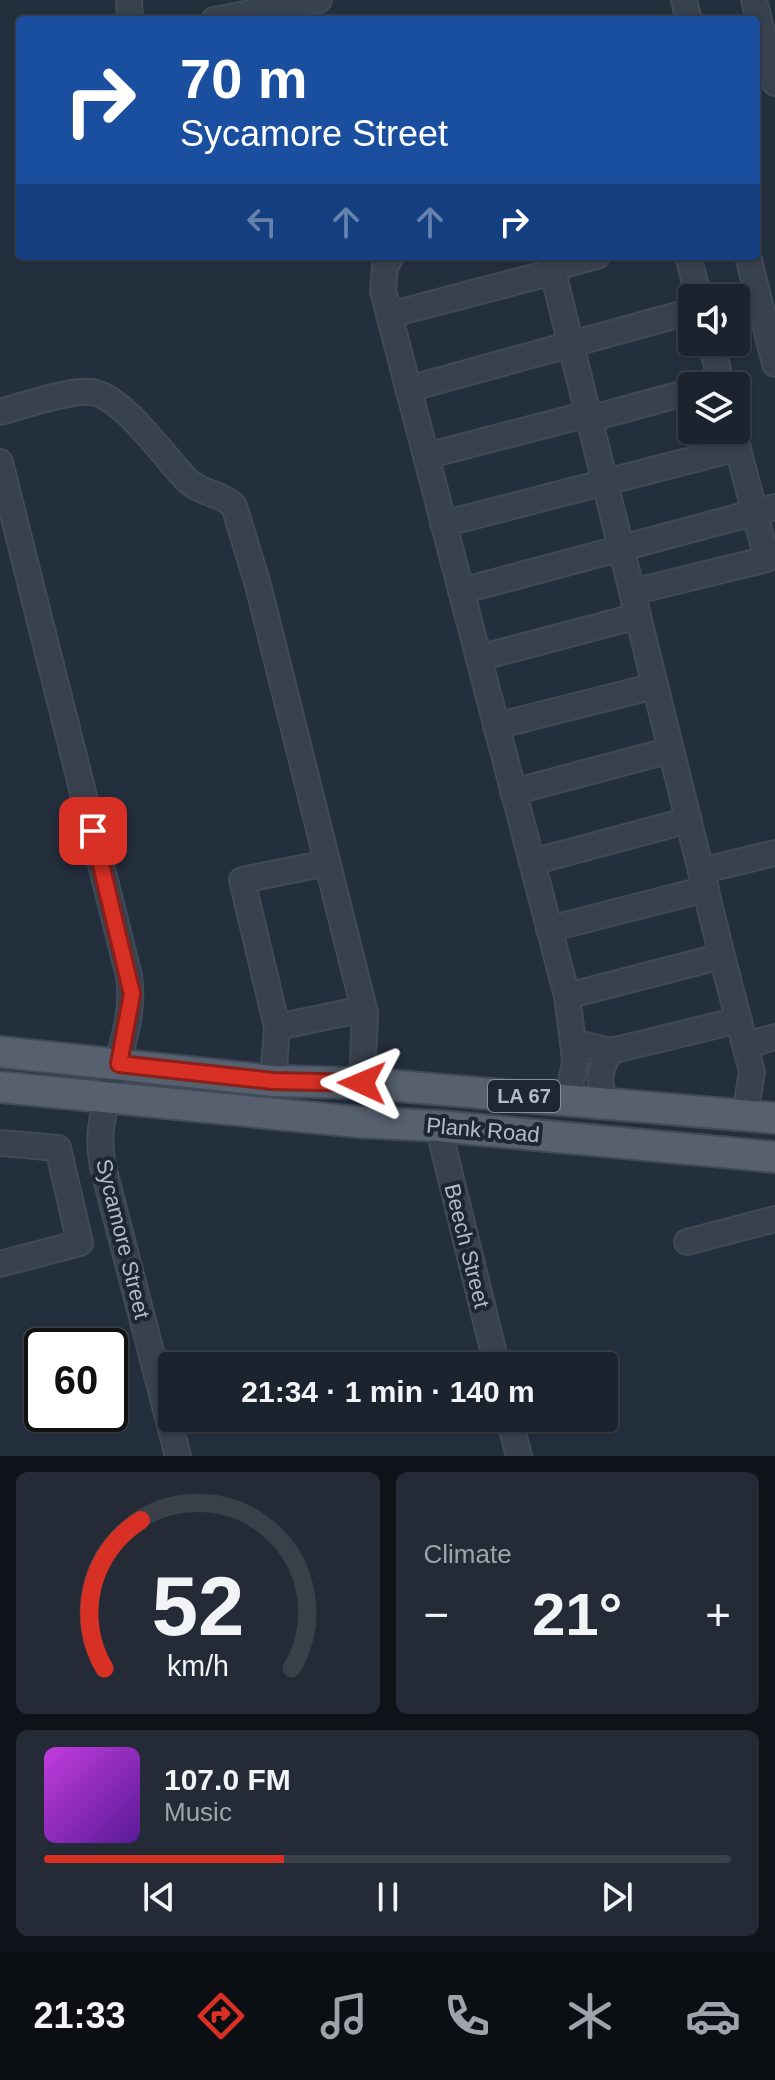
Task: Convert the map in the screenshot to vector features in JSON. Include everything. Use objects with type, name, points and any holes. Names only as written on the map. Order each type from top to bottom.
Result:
[{"type":"main road","name":"Plank Road","points":[[0,1052],[273,1081],[362,1083],[775,1118]]},
{"type":"main road","name":"Plank Road","points":[[0,1087],[358,1122],[438,1126],[775,1157]]},
{"type":"main road","points":[[481,1130],[488,1120],[500,1117],[558,1119],[564,1113],[567,1100]]},
{"type":"street","points":[[235,16],[319,0]]},
{"type":"street","points":[[760,24],[775,83]]},
{"type":"street","points":[[389,260],[385,267],[383,291],[567,996],[575,1063],[567,1100]]},
{"type":"street","points":[[389,315],[577,260]]},
{"type":"street","points":[[689,260],[695,284]]},
{"type":"street","points":[[749,260],[775,364]]},
{"type":"street","points":[[551,265],[722,956],[747,1045],[752,1072],[745,1115]]},
{"type":"street","points":[[408,389],[678,315]]},
{"type":"street","points":[[0,412],[93,392],[114,403],[136,423],[198,490],[225,498],[234,506],[258,585],[364,1009],[362,1083]]},
{"type":"street","points":[[426,456],[678,395]]},
{"type":"street","points":[[443,524],[605,481],[720,444]]},
{"type":"street","points":[[632,592],[767,559],[765,509],[737,444]]},
{"type":"street","name":"Sycamore Street","points":[[0,462],[129,976],[131,1010],[100,1132],[101,1147],[178,1456]]},
{"type":"street","points":[[461,591],[765,509]]},
{"type":"street","points":[[479,658],[638,616]]},
{"type":"street","points":[[496,726],[655,686]]},
{"type":"street","points":[[513,792],[671,750]]},
{"type":"street","points":[[532,862],[689,820]]},
{"type":"street","points":[[549,929],[704,880],[775,853]]},
{"type":"street","points":[[273,1081],[277,1027],[242,880],[327,863]]},
{"type":"street","points":[[567,996],[722,956]]},
{"type":"street","points":[[277,1027],[364,1009]]},
{"type":"street","points":[[573,1042],[611,1051],[739,1020]]},
{"type":"street","points":[[747,1045],[775,1037]]},
{"type":"street","points":[[605,1102],[598,1080],[601,1067],[611,1051]]},
{"type":"street","name":"Beech Street","points":[[438,1126],[494,1352]]},
{"type":"street","points":[[0,1143],[58,1148],[80,1243],[0,1264]]},
{"type":"street","points":[[74,1214],[114,1204]]},
{"type":"street","points":[[687,1242],[775,1219]]},
{"type":"street","points":[[513,1432],[519,1456]]},
{"type":"route","points":[[93,831],[132,994],[119,1064],[273,1081],[362,1083]]}]
